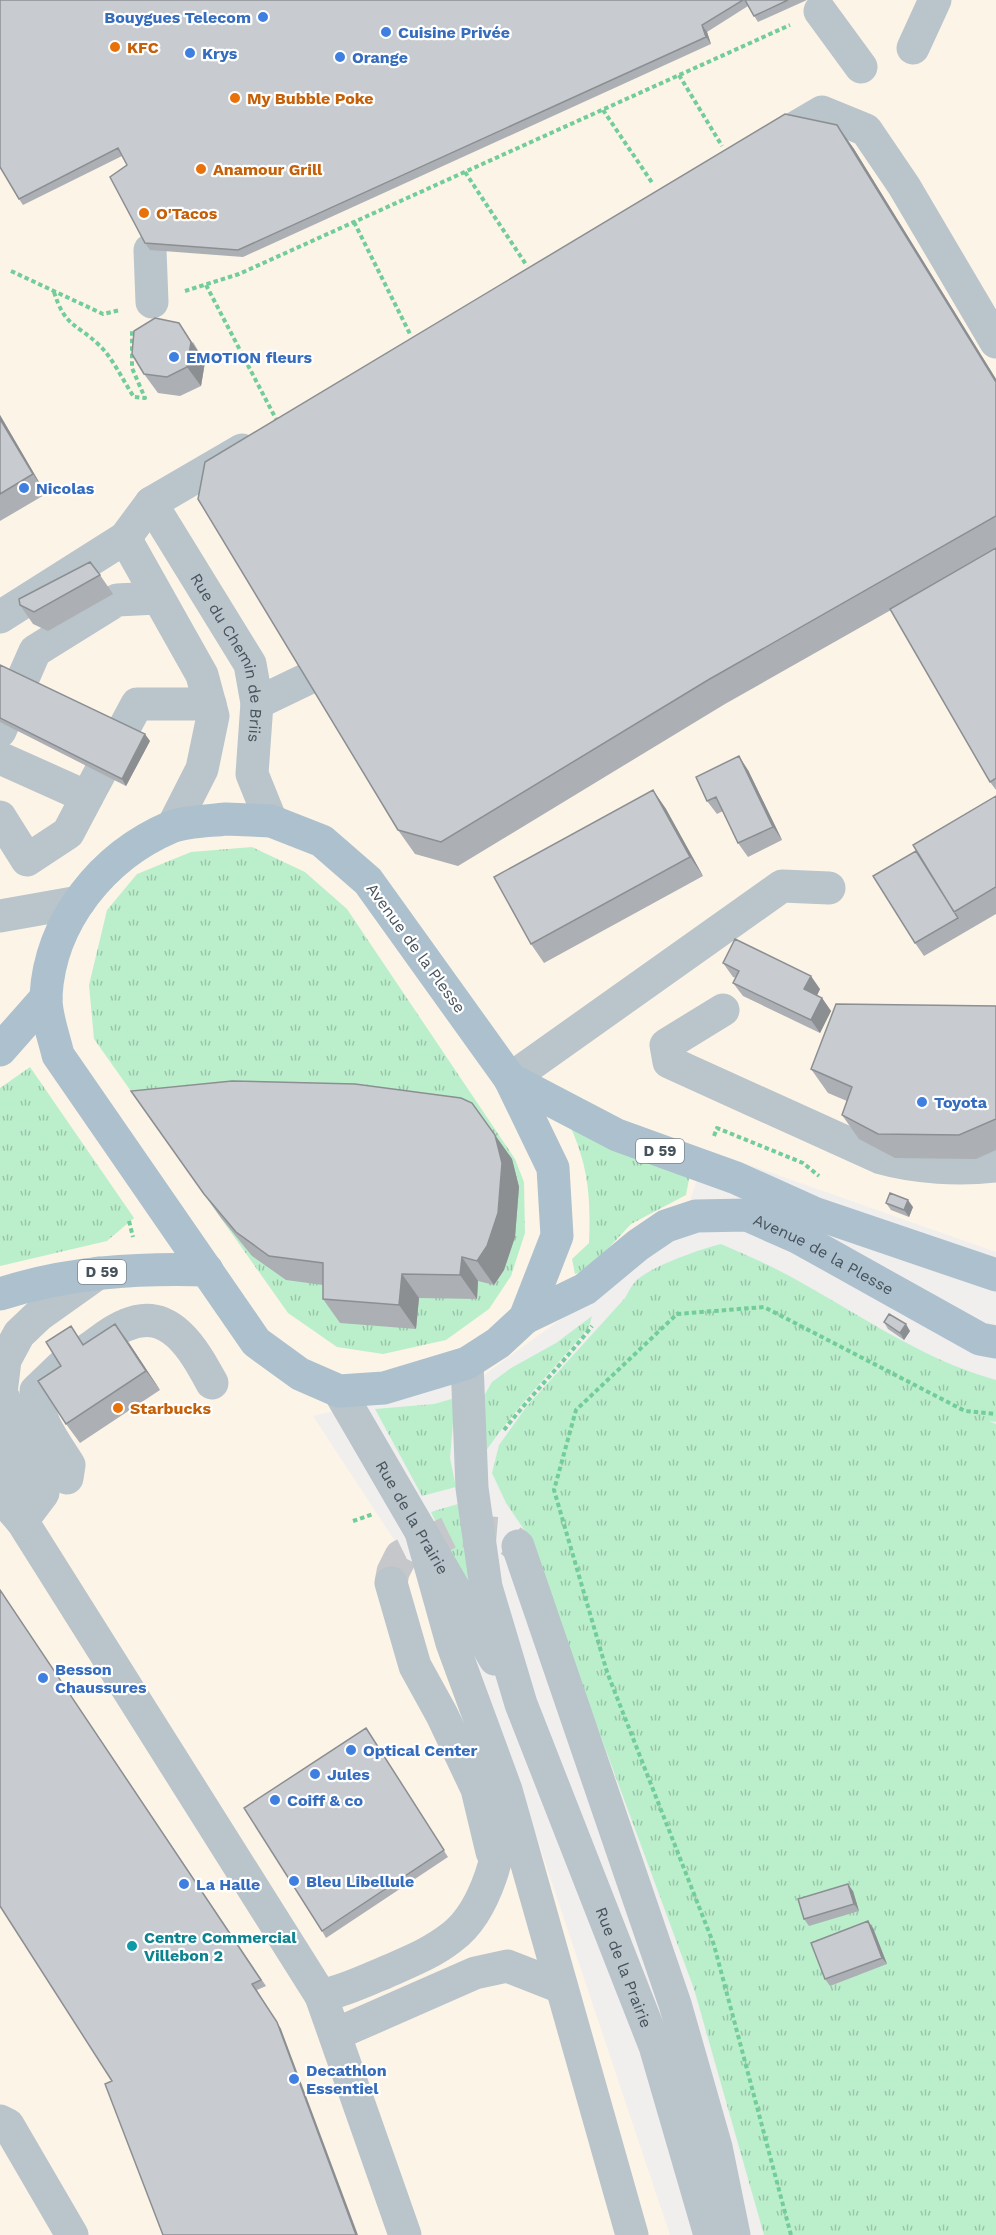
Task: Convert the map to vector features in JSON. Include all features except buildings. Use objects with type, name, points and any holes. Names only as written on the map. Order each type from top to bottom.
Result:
[{"type":"main road","name":"Avenue de la Plesse","points":[[525,1318],[557,1236],[553,1168],[510,1079],[368,881],[322,841],[271,821],[226,819],[173,826],[127,850],[97,877],[78,902],[51,963],[46,998],[58,1055],[256,1342],[300,1374],[339,1391],[384,1388],[467,1363],[498,1343],[525,1318],[585,1289],[638,1245],[666,1226],[696,1216],[747,1215],[799,1238],[980,1339],[996,1341]]},
{"type":"main road","points":[[0,1050],[46,998]]},
{"type":"main road","name":"Avenue de la Plesse","points":[[510,1079],[617,1135],[736,1178],[814,1213],[996,1275]]},
{"type":"main road","name":"D 59","points":[[0,1294],[32,1284],[98,1273],[140,1269],[207,1270]]},
{"type":"street","points":[[913,48],[934,0]]},
{"type":"street","points":[[820,11],[861,67]]},
{"type":"street","points":[[733,151],[822,112],[866,130],[988,308],[996,342]]},
{"type":"street","points":[[150,250],[152,302]]},
{"type":"street","points":[[0,617],[125,538],[151,503],[274,426]]},
{"type":"street","name":"Rue du Chemin de Briis","points":[[151,503],[250,664],[257,703],[252,774],[271,821]]},
{"type":"street","name":"Rue du Chemin de Briis","points":[[125,538],[202,675],[213,716],[202,769],[173,826]]},
{"type":"street","points":[[0,731],[35,651],[117,600],[157,598]]},
{"type":"street","points":[[257,703],[309,678]]},
{"type":"street","points":[[0,818],[27,860],[68,833],[137,704],[210,704]]},
{"type":"street","points":[[0,758],[87,797]]},
{"type":"street","points":[[510,1079],[782,886],[829,888]]},
{"type":"street","points":[[0,916],[78,902]]},
{"type":"street","points":[[723,1010],[666,1045],[669,1062],[881,1158],[900,1163],[977,1168],[996,1166]]},
{"type":"street","points":[[22,1521],[43,1493],[38,1467],[1,1393],[6,1360],[19,1334],[39,1315],[98,1273]]},
{"type":"street","points":[[67,1478],[69,1465],[45,1428],[37,1407],[36,1391],[74,1358],[125,1325],[153,1319],[165,1323],[182,1337],[198,1356],[212,1383]]},
{"type":"street","name":"Rue de la Prairie","points":[[467,1363],[472,1488],[486,1587],[521,1704],[655,2046],[710,2235]]},
{"type":"street","name":"Rue de la Prairie","points":[[339,1391],[521,1704]]},
{"type":"street","points":[[0,1440],[13,1470],[22,1521]]},
{"type":"street","points":[[0,1496],[22,1521],[321,1996],[405,2235]]},
{"type":"street","points":[[421,1532],[452,1643],[506,1790],[632,2235]]},
{"type":"street","points":[[518,1546],[675,2004],[717,2147],[734,2235]]},
{"type":"street","points":[[390,1583],[415,1666],[442,1715],[477,1789],[494,1861]]},
{"type":"street","points":[[321,1996],[342,1991],[422,1957],[454,1936],[482,1900],[504,1833],[506,1790]]},
{"type":"street","points":[[336,2034],[475,1973],[507,1966],[561,1987]]},
{"type":"street","points":[[0,2121],[8,2125],[72,2235]]},
{"type":"path","points":[[11,271],[103,314],[206,285],[239,274],[820,11]]},
{"type":"path","points":[[679,75],[733,151]]},
{"type":"path","points":[[603,110],[652,184]]},
{"type":"path","points":[[465,172],[527,266]]},
{"type":"path","points":[[354,222],[410,334]]},
{"type":"path","points":[[206,285],[274,426]]},
{"type":"path","points":[[53,291],[60,311],[79,332],[100,345],[134,397],[145,398],[132,368],[132,323],[152,302]]},
{"type":"path","points":[[791,2235],[714,1945],[607,1672],[554,1490],[576,1410],[677,1314],[764,1307],[966,1411],[996,1414]]},
{"type":"path","points":[[502,1433],[531,1395],[570,1355],[595,1322]]},
{"type":"shaded area","points":[[0,0],[996,0],[996,1252],[707,1150],[688,1207],[590,1298],[484,1375],[313,1416],[482,1674],[670,2235],[0,2235]]},
{"type":"green space","points":[[252,847],[305,872],[347,909],[515,1159],[524,1182],[525,1233],[511,1276],[489,1309],[446,1340],[383,1354],[337,1347],[288,1313],[94,1039],[89,985],[107,910],[137,874],[191,852]]},
{"type":"green space","points":[[30,1067],[134,1218],[107,1241],[0,1266],[0,1088]]},
{"type":"green space","points":[[566,1117],[690,1174],[686,1195],[631,1224],[589,1269],[575,1274],[572,1259],[589,1243],[589,1209],[587,1178],[579,1149]]},
{"type":"green space","points":[[721,1244],[780,1271],[912,1346],[967,1371],[996,1380],[996,1422],[989,1421],[996,1424],[996,2235],[764,2235],[694,1989],[525,1531],[506,1503],[492,1473],[499,1445],[527,1406],[625,1298],[635,1282],[651,1270],[688,1254]]},
{"type":"green space","points":[[592,1316],[589,1327],[519,1407],[481,1458],[481,1401],[492,1382],[511,1368],[556,1343]]},
{"type":"green space","points":[[455,1398],[450,1458],[456,1487],[422,1496],[375,1409],[434,1404]]},
{"type":"green space","points":[[461,1503],[475,1580],[465,1583],[431,1512]]},
{"type":"tunnel","points":[[391,1583],[393,1572],[401,1556],[454,1530],[502,1534],[518,1546]]},
{"type":"place","name":"Bouygues Telecom","points":[[263,17]]},
{"type":"place","name":"Cuisine Privée","points":[[386,32]]},
{"type":"place","name":"KFC","points":[[115,47]]},
{"type":"place","name":"Krys","points":[[190,53]]},
{"type":"place","name":"Orange","points":[[340,57]]},
{"type":"place","name":"My Bubble Poke","points":[[235,98]]},
{"type":"place","name":"Anamour Grill","points":[[201,169]]},
{"type":"place","name":"O'Tacos","points":[[144,213]]},
{"type":"place","name":"EMOTION fleurs","points":[[174,357]]},
{"type":"place","name":"Nicolas","points":[[24,488]]},
{"type":"place","name":"Toyota","points":[[922,1102]]},
{"type":"place","name":"Starbucks","points":[[118,1408]]},
{"type":"place","name":"Besson Chaussures","points":[[43,1678]]},
{"type":"place","name":"Optical Center","points":[[351,1750]]},
{"type":"place","name":"Jules","points":[[315,1774]]},
{"type":"place","name":"Coiff & co","points":[[275,1800]]},
{"type":"place","name":"Bleu Libellule","points":[[294,1881]]},
{"type":"place","name":"La Halle","points":[[184,1884]]},
{"type":"place","name":"Centre Commercial Villebon 2","points":[[132,1946]]},
{"type":"place","name":"Decathlon Essentiel","points":[[294,2079]]}]
